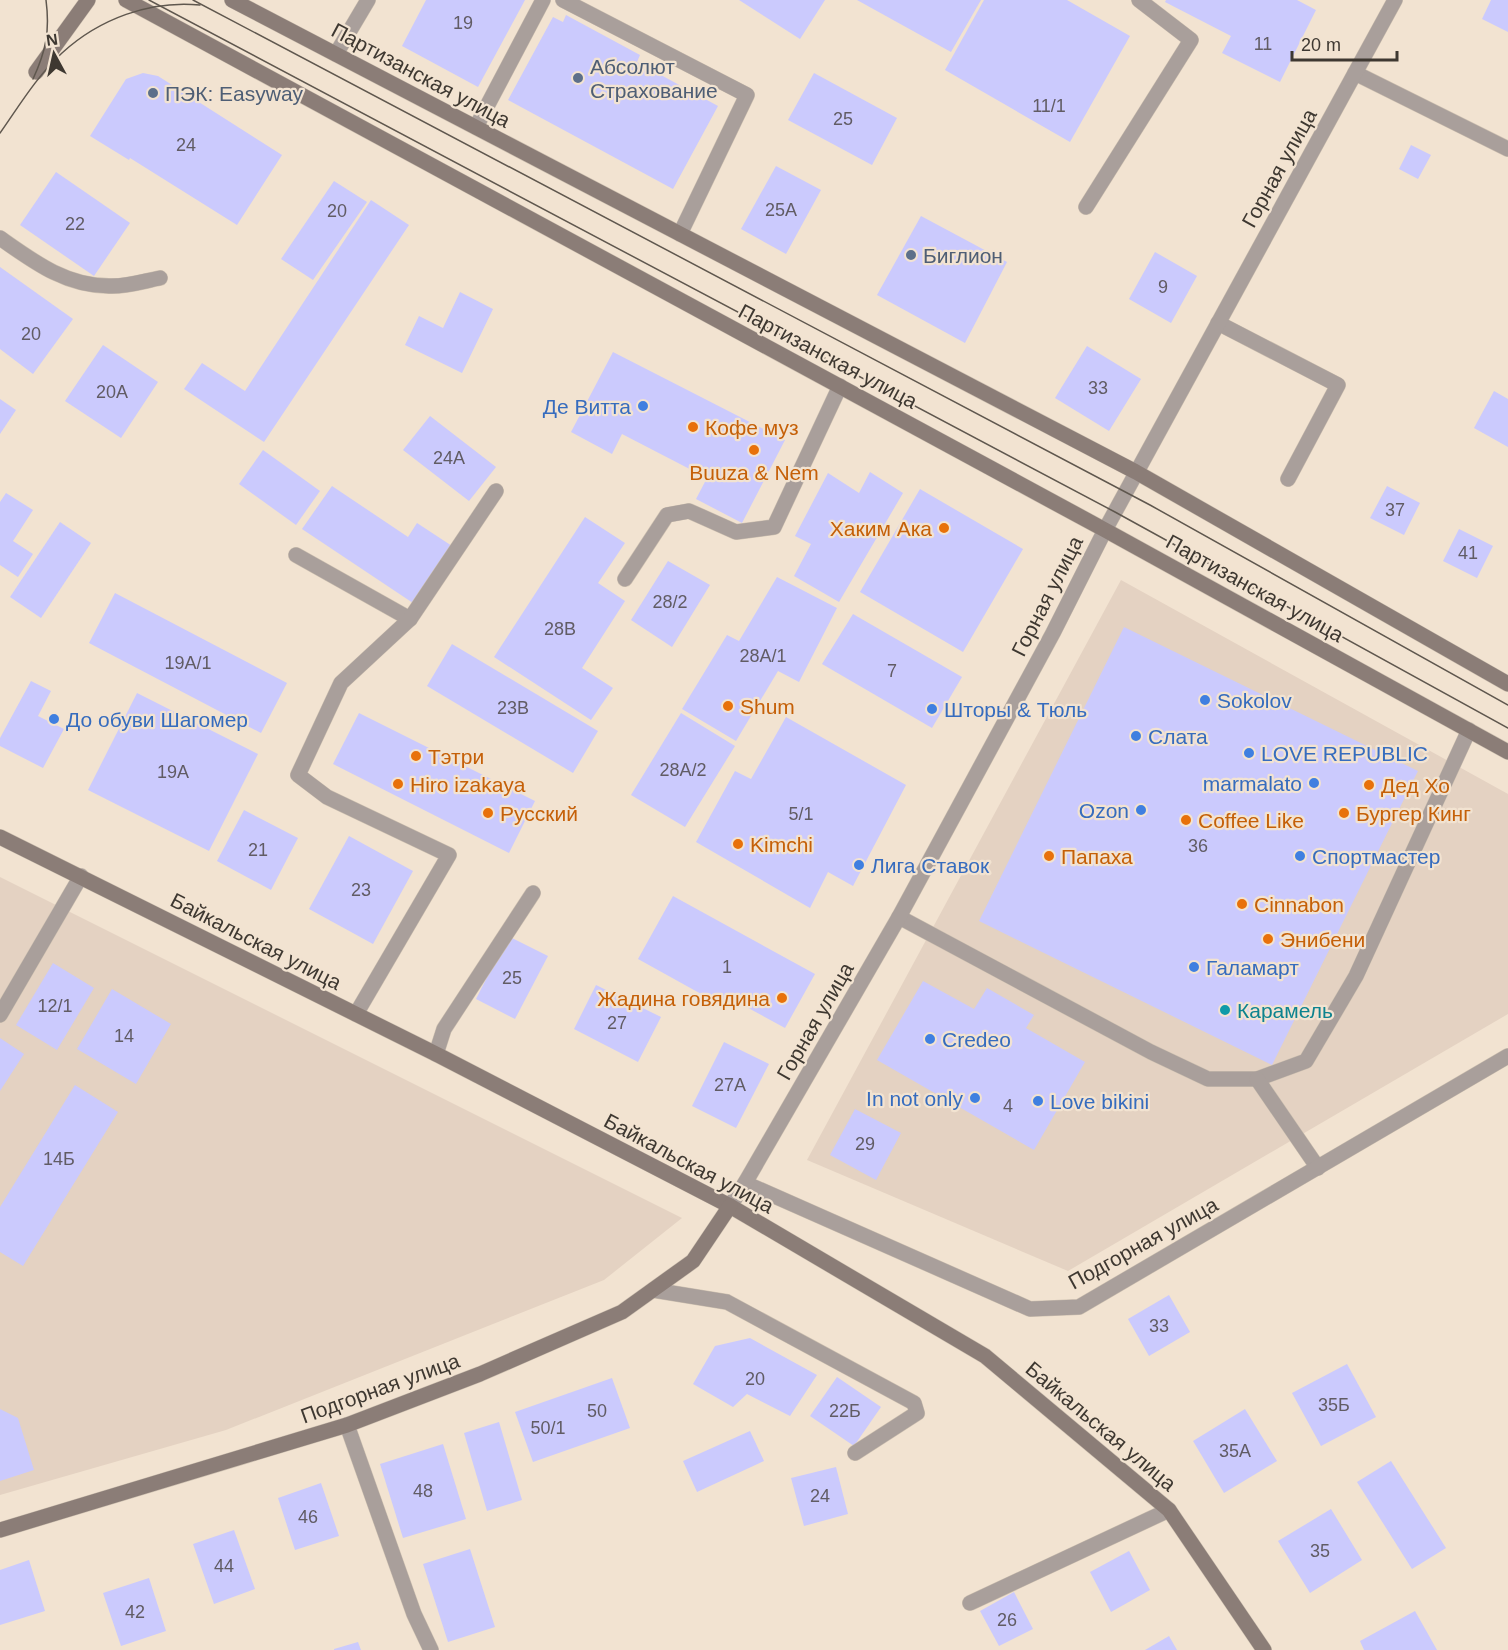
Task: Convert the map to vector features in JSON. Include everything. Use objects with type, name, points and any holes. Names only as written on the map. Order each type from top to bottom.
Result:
[{"type":"street","points":[[36,72],[87,0]]},
{"type":"street","name":"Партизанская улица","points":[[126,0],[1105,530],[1508,752]]},
{"type":"street","name":"Партизанская улица","points":[[232,0],[1136,472],[1508,684]]},
{"type":"street","points":[[336,54],[369,0]]},
{"type":"street","points":[[476,127],[543,0]]},
{"type":"street","points":[[563,0],[747,95],[680,234]]},
{"type":"street","points":[[1086,207],[1191,40],[1139,0]]},
{"type":"street","name":"Горная улица","points":[[730,1206],[899,917],[1053,633],[1136,472],[1395,0]]},
{"type":"street","points":[[1355,73],[1508,149]]},
{"type":"street","points":[[0,238],[45,269],[78,283],[111,286],[160,278]]},
{"type":"street","points":[[1218,323],[1338,386],[1288,479]]},
{"type":"street","points":[[625,579],[667,515],[689,511],[736,532],[774,527],[840,386]]},
{"type":"street","points":[[356,1014],[449,855],[327,797],[298,775],[341,683],[410,619],[496,491]]},
{"type":"street","points":[[296,555],[410,619]]},
{"type":"street","points":[[899,917],[1150,1052],[1208,1079],[1257,1079],[1306,1061],[1356,976],[1469,730]]},
{"type":"street","name":"Байкальская улица","points":[[0,837],[436,1054],[730,1206],[985,1356],[1168,1510],[1264,1650]]},
{"type":"street","points":[[0,1015],[81,876]]},
{"type":"street","points":[[436,1054],[444,1029],[533,893]]},
{"type":"street","name":"Подгорная улица","points":[[745,1183],[1030,1309],[1078,1307],[1508,1056]]},
{"type":"street","points":[[1257,1079],[1317,1168]]},
{"type":"street","name":"Подгорная улица","points":[[0,1530],[347,1425],[502,1365],[622,1312],[693,1261],[730,1206]]},
{"type":"street","points":[[653,1290],[727,1302],[914,1403],[917,1413],[855,1453]]},
{"type":"street","points":[[347,1425],[414,1614],[431,1650]]},
{"type":"street","points":[[970,1603],[1168,1510]]},
{"type":"shaded area","points":[[1121,580],[1508,794],[1508,1014],[1068,1271],[807,1160]]},
{"type":"shaded area","points":[[0,877],[682,1218],[604,1280],[226,1430],[0,1495]]},
{"type":"building","points":[[426,0],[525,0],[478,87],[402,46]]},
{"type":"building","points":[[739,0],[825,0],[800,39]]},
{"type":"building","points":[[857,0],[981,0],[951,52]]},
{"type":"building","points":[[984,0],[1067,0],[1130,36],[1070,142],[945,70]]},
{"type":"building","points":[[1166,0],[1297,0],[1316,10],[1280,82],[1222,53],[1231,36],[1165,2]]},
{"type":"building","points":[[1491,0],[1508,0],[1508,32],[1482,19]]},
{"type":"building","points":[[566,15],[640,55],[637,62],[718,106],[673,189],[508,100],[553,17],[563,22]]},
{"type":"building","points":[[143,73],[158,76],[282,155],[237,225],[130,158],[129,160],[90,136],[126,79]]},
{"type":"building","points":[[814,73],[897,118],[872,165],[788,120]]},
{"type":"building","points":[[1411,145],[1431,155],[1418,179],[1399,169]]},
{"type":"building","points":[[776,166],[821,190],[786,254],[741,229]]},
{"type":"building","points":[[56,172],[130,223],[94,276],[20,225]]},
{"type":"building","points":[[334,181],[367,202],[313,280],[281,259]]},
{"type":"building","points":[[371,200],[409,225],[264,442],[184,389],[202,363],[245,391]]},
{"type":"building","points":[[921,216],[1007,262],[965,343],[877,295]]},
{"type":"building","points":[[1155,252],[1197,276],[1171,323],[1129,299]]},
{"type":"building","points":[[0,267],[73,319],[33,374],[0,349]]},
{"type":"building","points":[[460,292],[493,309],[462,373],[405,345],[419,316],[443,328]]},
{"type":"building","points":[[103,345],[158,382],[121,438],[65,401]]},
{"type":"building","points":[[1087,346],[1141,379],[1109,431],[1055,398]]},
{"type":"building","points":[[613,352],[785,440],[742,523],[696,499],[707,478],[622,434],[612,454],[571,432]]},
{"type":"building","points":[[1494,391],[1508,399],[1508,447],[1474,428]]},
{"type":"building","points":[[0,399],[16,410],[0,434]]},
{"type":"building","points":[[430,416],[496,467],[469,501],[403,450]]},
{"type":"building","points":[[263,450],[320,491],[296,525],[239,484]]},
{"type":"building","points":[[870,472],[903,493],[839,602],[794,576],[811,544],[795,536],[828,473],[859,493]]},
{"type":"building","points":[[332,486],[408,537],[417,523],[452,546],[413,603],[302,529]]},
{"type":"building","points":[[1387,486],[1420,503],[1404,535],[1370,518]]},
{"type":"building","points":[[920,489],[1023,549],[963,652],[860,592]]},
{"type":"building","points":[[6,493],[33,510],[13,541],[33,554],[18,577],[0,565],[0,502]]},
{"type":"building","points":[[585,517],[625,543],[598,583],[625,601],[582,668],[613,688],[591,720],[494,657]]},
{"type":"building","points":[[60,522],[91,543],[41,618],[10,597]]},
{"type":"building","points":[[1459,529],[1493,546],[1477,578],[1443,561]]},
{"type":"building","points":[[668,561],[710,585],[672,647],[631,620]]},
{"type":"building","points":[[777,577],[837,608],[799,682],[778,671],[736,741],[682,709],[727,635],[739,641]]},
{"type":"building","points":[[115,593],[287,683],[261,733],[89,643]]},
{"type":"building","points":[[853,614],[962,677],[932,728],[822,664]]},
{"type":"building","name":"Карамель","points":[[1124,627],[1418,771],[1272,1065],[979,921]]},
{"type":"building","points":[[452,644],[598,731],[573,773],[427,686]]},
{"type":"building","points":[[31,681],[51,691],[38,716],[64,729],[43,768],[0,746],[0,738]]},
{"type":"building","points":[[137,693],[258,754],[209,851],[88,790]]},
{"type":"building","points":[[359,713],[535,801],[509,853],[333,764]]},
{"type":"building","points":[[681,713],[735,746],[685,827],[631,795]]},
{"type":"building","points":[[786,717],[906,785],[853,886],[828,872],[810,908],[696,842],[735,771],[751,779]]},
{"type":"building","points":[[244,810],[298,838],[271,890],[217,861]]},
{"type":"building","points":[[349,836],[413,871],[373,944],[309,909]]},
{"type":"building","points":[[673,896],[815,974],[785,1028],[726,996],[721,1005],[638,959]]},
{"type":"building","points":[[508,936],[548,956],[515,1019],[476,999]]},
{"type":"building","points":[[53,963],[94,988],[57,1050],[16,1025]]},
{"type":"building","points":[[923,981],[974,1009],[987,988],[1034,1015],[1026,1028],[1085,1062],[1034,1150],[877,1060]]},
{"type":"building","points":[[596,985],[661,1017],[638,1062],[574,1029]]},
{"type":"building","points":[[112,989],[171,1024],[136,1084],[77,1049]]},
{"type":"building","points":[[0,1038],[24,1054],[0,1091]]},
{"type":"building","points":[[724,1042],[769,1064],[736,1128],[692,1106]]},
{"type":"building","points":[[75,1085],[118,1112],[23,1266],[0,1252],[0,1207]]},
{"type":"building","points":[[855,1109],[901,1133],[876,1180],[830,1155]]},
{"type":"building","points":[[1169,1295],[1190,1332],[1149,1356],[1128,1319]]},
{"type":"building","points":[[750,1338],[817,1375],[790,1416],[747,1394],[733,1407],[693,1384],[715,1346]]},
{"type":"building","points":[[1347,1364],[1376,1417],[1321,1446],[1292,1393]]},
{"type":"building","points":[[837,1377],[881,1407],[854,1446],[810,1416]]},
{"type":"building","points":[[612,1378],[630,1428],[533,1462],[515,1412]]},
{"type":"building","points":[[0,1409],[18,1418],[34,1470],[0,1481]]},
{"type":"building","points":[[1245,1409],[1277,1461],[1224,1493],[1193,1441]]},
{"type":"building","points":[[499,1422],[522,1500],[487,1511],[464,1433]]},
{"type":"building","points":[[750,1431],[764,1461],[697,1492],[683,1461]]},
{"type":"building","points":[[443,1444],[466,1519],[403,1538],[380,1464]]},
{"type":"building","points":[[1391,1461],[1446,1548],[1412,1569],[1357,1482]]},
{"type":"building","points":[[836,1467],[848,1514],[804,1526],[791,1478]]},
{"type":"building","points":[[321,1483],[339,1536],[295,1550],[278,1498]]},
{"type":"building","points":[[1331,1509],[1362,1560],[1310,1593],[1278,1541]]},
{"type":"building","points":[[234,1530],[255,1589],[214,1604],[193,1544]]},
{"type":"building","points":[[470,1549],[495,1627],[448,1642],[423,1564]]},
{"type":"building","points":[[1129,1551],[1150,1590],[1111,1612],[1090,1572]]},
{"type":"building","points":[[29,1560],[45,1611],[0,1625],[0,1570]]},
{"type":"building","points":[[149,1578],[166,1631],[121,1646],[103,1593]]},
{"type":"building","points":[[1014,1592],[1033,1629],[999,1646],[980,1611]]},
{"type":"building","points":[[1415,1611],[1437,1650],[1364,1650],[1360,1641]]},
{"type":"building","points":[[1169,1636],[1177,1650],[1145,1650]]},
{"type":"building","points":[[358,1642],[361,1650],[334,1650],[334,1649]]},
{"type":"tram line","points":[[33,79],[46,41],[46,0]]},
{"type":"tram line","points":[[149,0],[1115,512],[1508,728]]},
{"type":"tram line","points":[[193,0],[1150,505],[1508,705]]},
{"type":"tram line","points":[[0,133],[44,71],[62,53],[92,30],[126,14],[144,9],[181,4],[200,5]]},
{"type":"place","name":"Абсолют Страхование","points":[[578,78]]},
{"type":"place","name":"ПЭК: Easyway","points":[[153,93]]},
{"type":"place","name":"Биглион","points":[[911,255]]},
{"type":"place","name":"Де Витта","points":[[643,406]]},
{"type":"place","name":"Кофе муз","points":[[693,427]]},
{"type":"place","name":"Buuza & Nem","points":[[754,450]]},
{"type":"place","name":"Хаким Ака","points":[[944,528]]},
{"type":"place","name":"Sokolov","points":[[1205,700]]},
{"type":"place","name":"Shum","points":[[728,706]]},
{"type":"place","name":"Шторы & Тюль","points":[[932,709]]},
{"type":"place","name":"До обуви Шагомер","points":[[54,719]]},
{"type":"place","name":"Слата","points":[[1136,736]]},
{"type":"place","name":"LOVE REPUBLIC","points":[[1249,753]]},
{"type":"place","name":"Тэтри","points":[[416,756]]},
{"type":"place","name":"marmalato","points":[[1314,783]]},
{"type":"place","name":"Hiro izakaya","points":[[398,784]]},
{"type":"place","name":"Дед Хо","points":[[1369,785]]},
{"type":"place","name":"Ozon","points":[[1141,810]]},
{"type":"place","name":"Русский","points":[[488,813]]},
{"type":"place","name":"Бургер Кинг","points":[[1344,813]]},
{"type":"place","name":"Coffee Like","points":[[1186,820]]},
{"type":"place","name":"Kimchi","points":[[738,844]]},
{"type":"place","name":"Папаха","points":[[1049,856]]},
{"type":"place","name":"Спортмастер","points":[[1300,856]]},
{"type":"place","name":"Лига Ставок","points":[[859,865]]},
{"type":"place","name":"Cinnabon","points":[[1242,904]]},
{"type":"place","name":"Энибени","points":[[1268,939]]},
{"type":"place","name":"Галамарт","points":[[1194,967]]},
{"type":"place","name":"Жадина говядина","points":[[782,998]]},
{"type":"place","name":"Карамель","points":[[1225,1010]]},
{"type":"place","name":"Credeo","points":[[930,1039]]},
{"type":"place","name":"In not only","points":[[975,1098]]},
{"type":"place","name":"Love bikini","points":[[1038,1101]]}]
